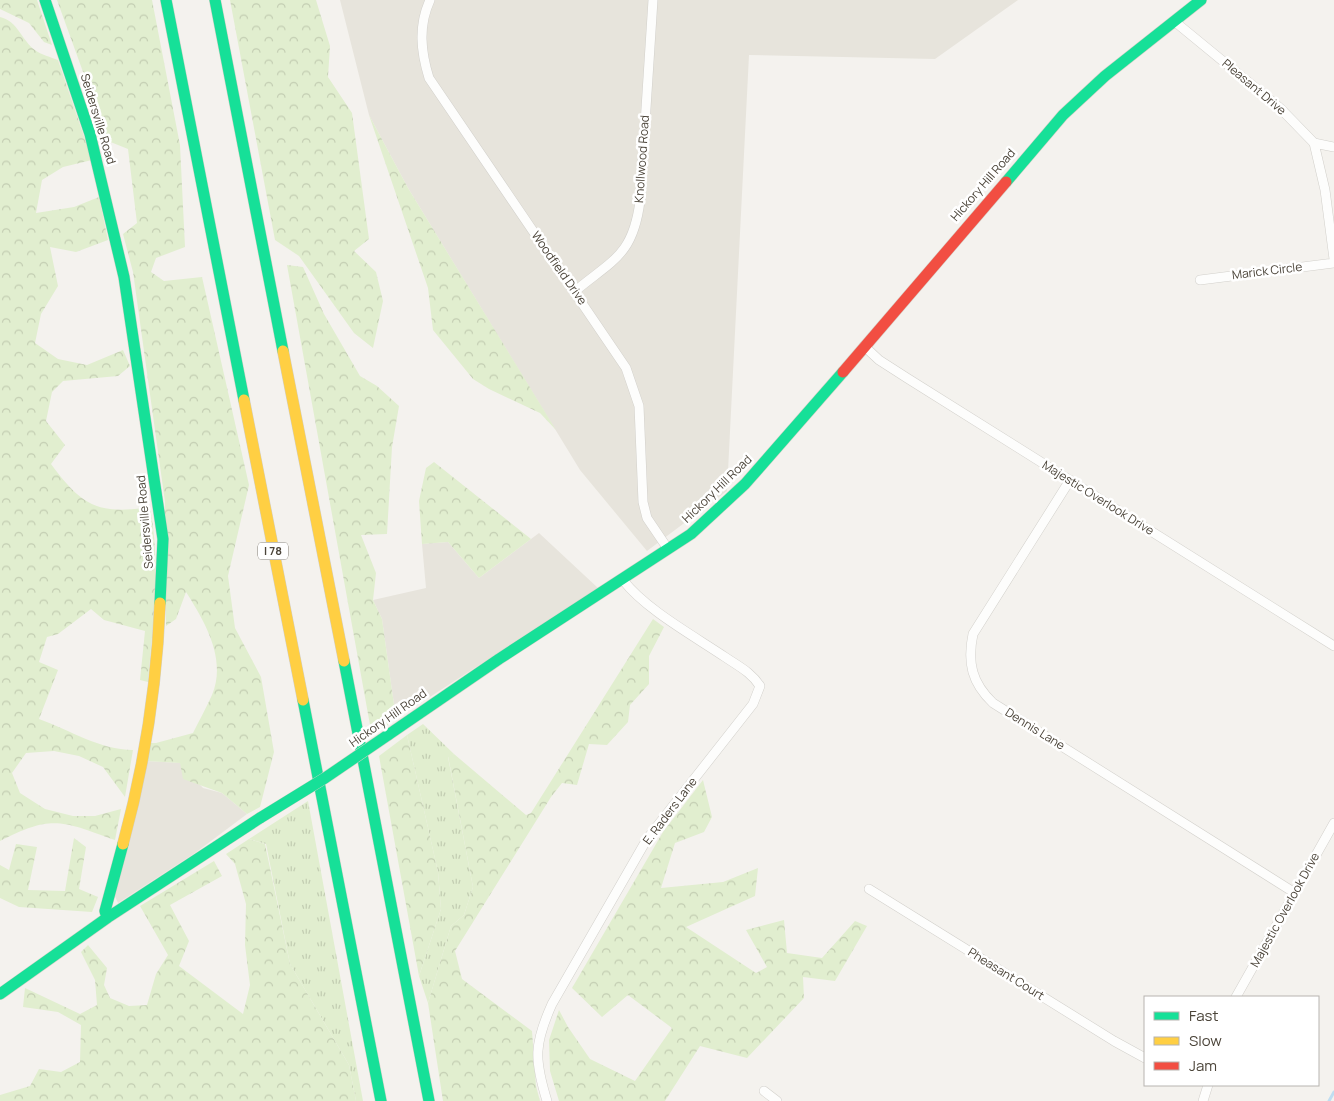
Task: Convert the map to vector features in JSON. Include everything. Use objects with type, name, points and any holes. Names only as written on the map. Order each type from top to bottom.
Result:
[{"type":"main road","name":"Seidersville Road","points":[[44,0],[90,134],[124,277],[163,539],[160,636],[133,806],[105,911],[107,918]]},
{"type":"main road","name":"I 78","points":[[166,0],[381,1101]]},
{"type":"main road","points":[[215,0],[429,1101]]},
{"type":"main road","name":"Hickory Hill Road","points":[[107,918],[325,778],[483,670],[623,580],[711,517],[745,484],[1062,116],[1105,76],[1201,0]]},
{"type":"main road","points":[[0,994],[107,918]]},
{"type":"street","name":"Woodfield Drive","points":[[430,0],[424,14],[421,38],[421,50],[429,78],[626,368],[639,406],[643,502],[648,518],[668,549]]},
{"type":"street","name":"Knollwood Road","points":[[574,292],[619,256],[635,230],[640,201],[653,0]]},
{"type":"street","name":"Pleasant Drive","points":[[1174,21],[1280,108],[1314,143]]},
{"type":"street","points":[[1334,147],[1314,143],[1325,190],[1334,259]]},
{"type":"street","name":"Marick Circle","points":[[1200,280],[1334,263]]},
{"type":"street","name":"Majestic Overlook Drive","points":[[864,346],[879,360],[907,378],[1334,646]]},
{"type":"street","name":"Dennis Lane","points":[[1070,480],[974,634],[970,661],[976,684],[993,703],[1295,893]]},
{"type":"street","name":"E. Raders Lane","points":[[547,1101],[540,1080],[536,1050],[541,1028],[552,1004],[595,927],[648,839],[753,704],[760,686],[744,669],[650,605],[630,589],[623,580]]},
{"type":"street","name":"Majestic Overlook Drive","points":[[1237,996],[1334,823]]},
{"type":"street","name":"Pheasant Court","points":[[869,888],[1114,1041],[1144,1057]]},
{"type":"street","points":[[1203,1101],[1208,1086]]},
{"type":"street","points":[[764,1091],[777,1101]]},
{"type":"shaded area","points":[[340,0],[1018,0],[935,59],[749,55],[727,491],[647,551],[580,470],[408,188],[369,115]]},
{"type":"shaded area","points":[[539,533],[598,588],[396,719],[382,619],[373,600],[426,588],[422,544],[448,542],[479,578]]},
{"type":"shaded area","points":[[146,761],[180,763],[203,788],[222,793],[247,814],[195,853],[118,903],[114,894]]},
{"type":"green space","points":[[0,0],[37,0],[52,45],[44,42],[29,23],[0,9]]},
{"type":"green space","points":[[57,0],[152,0],[180,145],[185,247],[156,258],[151,272],[164,281],[202,277],[249,485],[228,576],[235,628],[261,677],[274,752],[260,807],[247,814],[222,793],[183,779],[180,763],[146,761],[148,743],[156,743],[193,733],[212,695],[217,668],[212,641],[207,628],[186,592],[176,619],[166,626],[165,502],[133,272],[123,234],[137,223],[128,149],[108,141]]},
{"type":"green space","points":[[230,0],[316,0],[330,46],[328,77],[352,113],[369,239],[354,251],[376,272],[383,301],[373,348],[354,333],[299,256],[275,240]]},
{"type":"green space","points":[[0,17],[16,27],[35,50],[58,60],[92,160],[63,167],[42,180],[36,213],[74,207],[99,197],[108,240],[76,252],[50,247],[58,286],[41,314],[35,343],[58,359],[87,365],[123,350],[130,366],[118,376],[63,381],[52,392],[46,421],[65,445],[51,464],[72,490],[93,504],[117,510],[150,507],[156,572],[148,682],[140,680],[145,631],[104,620],[91,609],[58,634],[47,637],[39,662],[58,670],[39,719],[109,747],[133,750],[125,797],[103,767],[79,756],[54,751],[26,753],[12,773],[20,793],[45,809],[73,816],[95,816],[121,809],[115,840],[82,828],[57,823],[32,827],[0,841]]},
{"type":"green space","points":[[369,115],[408,188],[556,430],[540,413],[489,389],[473,379],[433,330],[428,288]]},
{"type":"green space","points":[[287,265],[303,267],[324,314],[360,376],[377,386],[399,406],[392,447],[387,534],[361,535],[376,573],[373,600],[382,619],[396,719],[372,736]]},
{"type":"green space","points":[[434,462],[531,539],[479,578],[448,542],[422,544],[419,501],[426,468]]},
{"type":"green space","points":[[653,619],[664,627],[649,656],[649,684],[630,705],[628,722],[607,745],[589,744],[577,785],[562,783],[551,797],[455,951],[462,979],[532,1031],[536,1086],[540,1101],[443,1101],[428,1003],[451,926],[464,915],[473,887],[448,756],[454,754],[526,815],[531,813]]},
{"type":"green space","points":[[423,724],[454,754],[448,757],[473,887],[464,915],[451,926],[428,1003],[419,976],[441,909],[438,872],[407,735]]},
{"type":"green space","points":[[407,735],[438,872],[441,909],[419,976],[379,756]]},
{"type":"green space","points":[[703,780],[712,817],[704,832],[675,843],[661,888],[723,882],[758,868],[755,896],[686,927],[756,973],[767,967],[746,930],[784,920],[787,953],[822,958],[855,921],[867,926],[835,981],[803,977],[804,998],[747,1058],[700,1046],[665,1101],[559,1101],[550,1071],[549,1040],[559,1010],[590,1059],[635,1081],[672,1028],[628,995],[602,1017],[572,988],[663,832]]},
{"type":"green space","points":[[308,801],[363,1101],[356,1101],[349,1065],[290,964],[266,844],[249,839]]},
{"type":"green space","points":[[74,838],[86,847],[79,889],[98,897],[92,912],[19,907],[0,898],[0,865],[9,870],[16,844],[37,847],[28,890],[65,891]]},
{"type":"green space","points":[[249,839],[265,844],[290,964],[349,1065],[356,1101],[0,1101],[0,1095],[30,1086],[39,1069],[61,1072],[80,1062],[81,1025],[58,1012],[23,1007],[25,988],[80,1014],[97,1005],[95,980],[81,952],[88,945],[107,968],[104,985],[110,998],[129,1006],[147,1005],[156,974],[168,955],[140,906],[214,861],[222,876],[170,905],[189,941],[179,966],[243,1014],[250,985],[245,945],[246,904],[235,864],[226,854]]},
{"type":"waterway","points":[[1329,1101],[1334,1092]]},
{"type":"traffic: fast","points":[[45,0],[90,134],[124,277],[163,539],[160,603]]},
{"type":"traffic: fast","points":[[166,0],[244,400]]},
{"type":"traffic: fast","points":[[215,0],[283,351]]},
{"type":"traffic: fast","points":[[1006,182],[1063,115],[1105,76],[1201,0]]},
{"type":"traffic: fast","points":[[388,735],[499,659],[691,534],[745,484],[843,372]]},
{"type":"traffic: fast","points":[[344,661],[429,1101]]},
{"type":"traffic: fast","points":[[303,700],[381,1101]]},
{"type":"traffic: fast","points":[[260,818],[325,778],[388,735]]},
{"type":"traffic: fast","points":[[0,994],[107,918],[260,818]]},
{"type":"traffic: fast","points":[[107,918],[105,911],[123,844]]},
{"type":"traffic: slow","points":[[283,351],[344,661]]},
{"type":"traffic: slow","points":[[244,400],[303,700]]},
{"type":"traffic: slow","points":[[123,844],[137,785],[153,694],[160,603]]},
{"type":"traffic: jam","points":[[843,372],[1006,182]]}]
